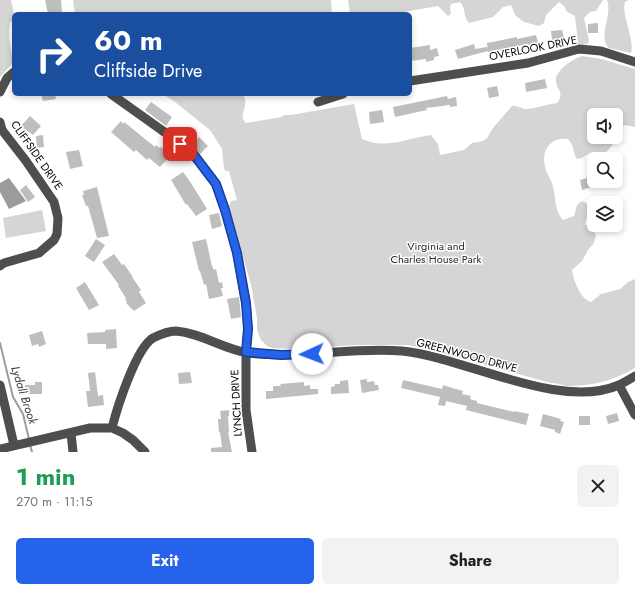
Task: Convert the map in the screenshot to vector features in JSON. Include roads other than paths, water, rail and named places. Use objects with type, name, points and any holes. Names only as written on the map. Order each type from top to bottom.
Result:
[{"type":"street","name":"OVERLOOK DRIVE","points":[[412,81],[528,63],[579,50],[601,51],[635,62]]},
{"type":"street","points":[[0,92],[6,78],[12,74]]},
{"type":"street","points":[[114,96],[191,151],[216,184],[237,253],[246,303],[248,329],[246,352]]},
{"type":"street","points":[[318,102],[337,96]]},
{"type":"street","name":"CLIFFSIDE DRIVE","points":[[0,122],[2,130],[26,161],[54,202],[58,218],[57,234],[54,240],[39,253],[1,264]]},
{"type":"street","name":"GREENWOOD DRIVE","points":[[112,428],[137,358],[143,347],[152,339],[175,331],[196,336],[227,348],[246,352],[281,355],[375,350],[401,351],[435,357],[523,382],[564,391],[584,392],[605,389],[619,385],[635,376]]},
{"type":"street","name":"LYNCH DRIVE","points":[[246,352],[246,410],[252,452]]},
{"type":"street","points":[[0,385],[14,445]]},
{"type":"street","points":[[619,385],[635,415]]},
{"type":"street","points":[[0,449],[90,428],[112,428],[133,440],[145,452]]},
{"type":"street","points":[[71,433],[73,452]]},
{"type":"waterway","name":"Lydall Brook","points":[[0,343],[13,397],[23,414],[29,439]]},
{"type":"waterway","name":"Lydall Brook","points":[[30,445],[32,452]]},
{"type":"park label","name":"Virginia and Charles House Park","points":[[436,252]]}]
